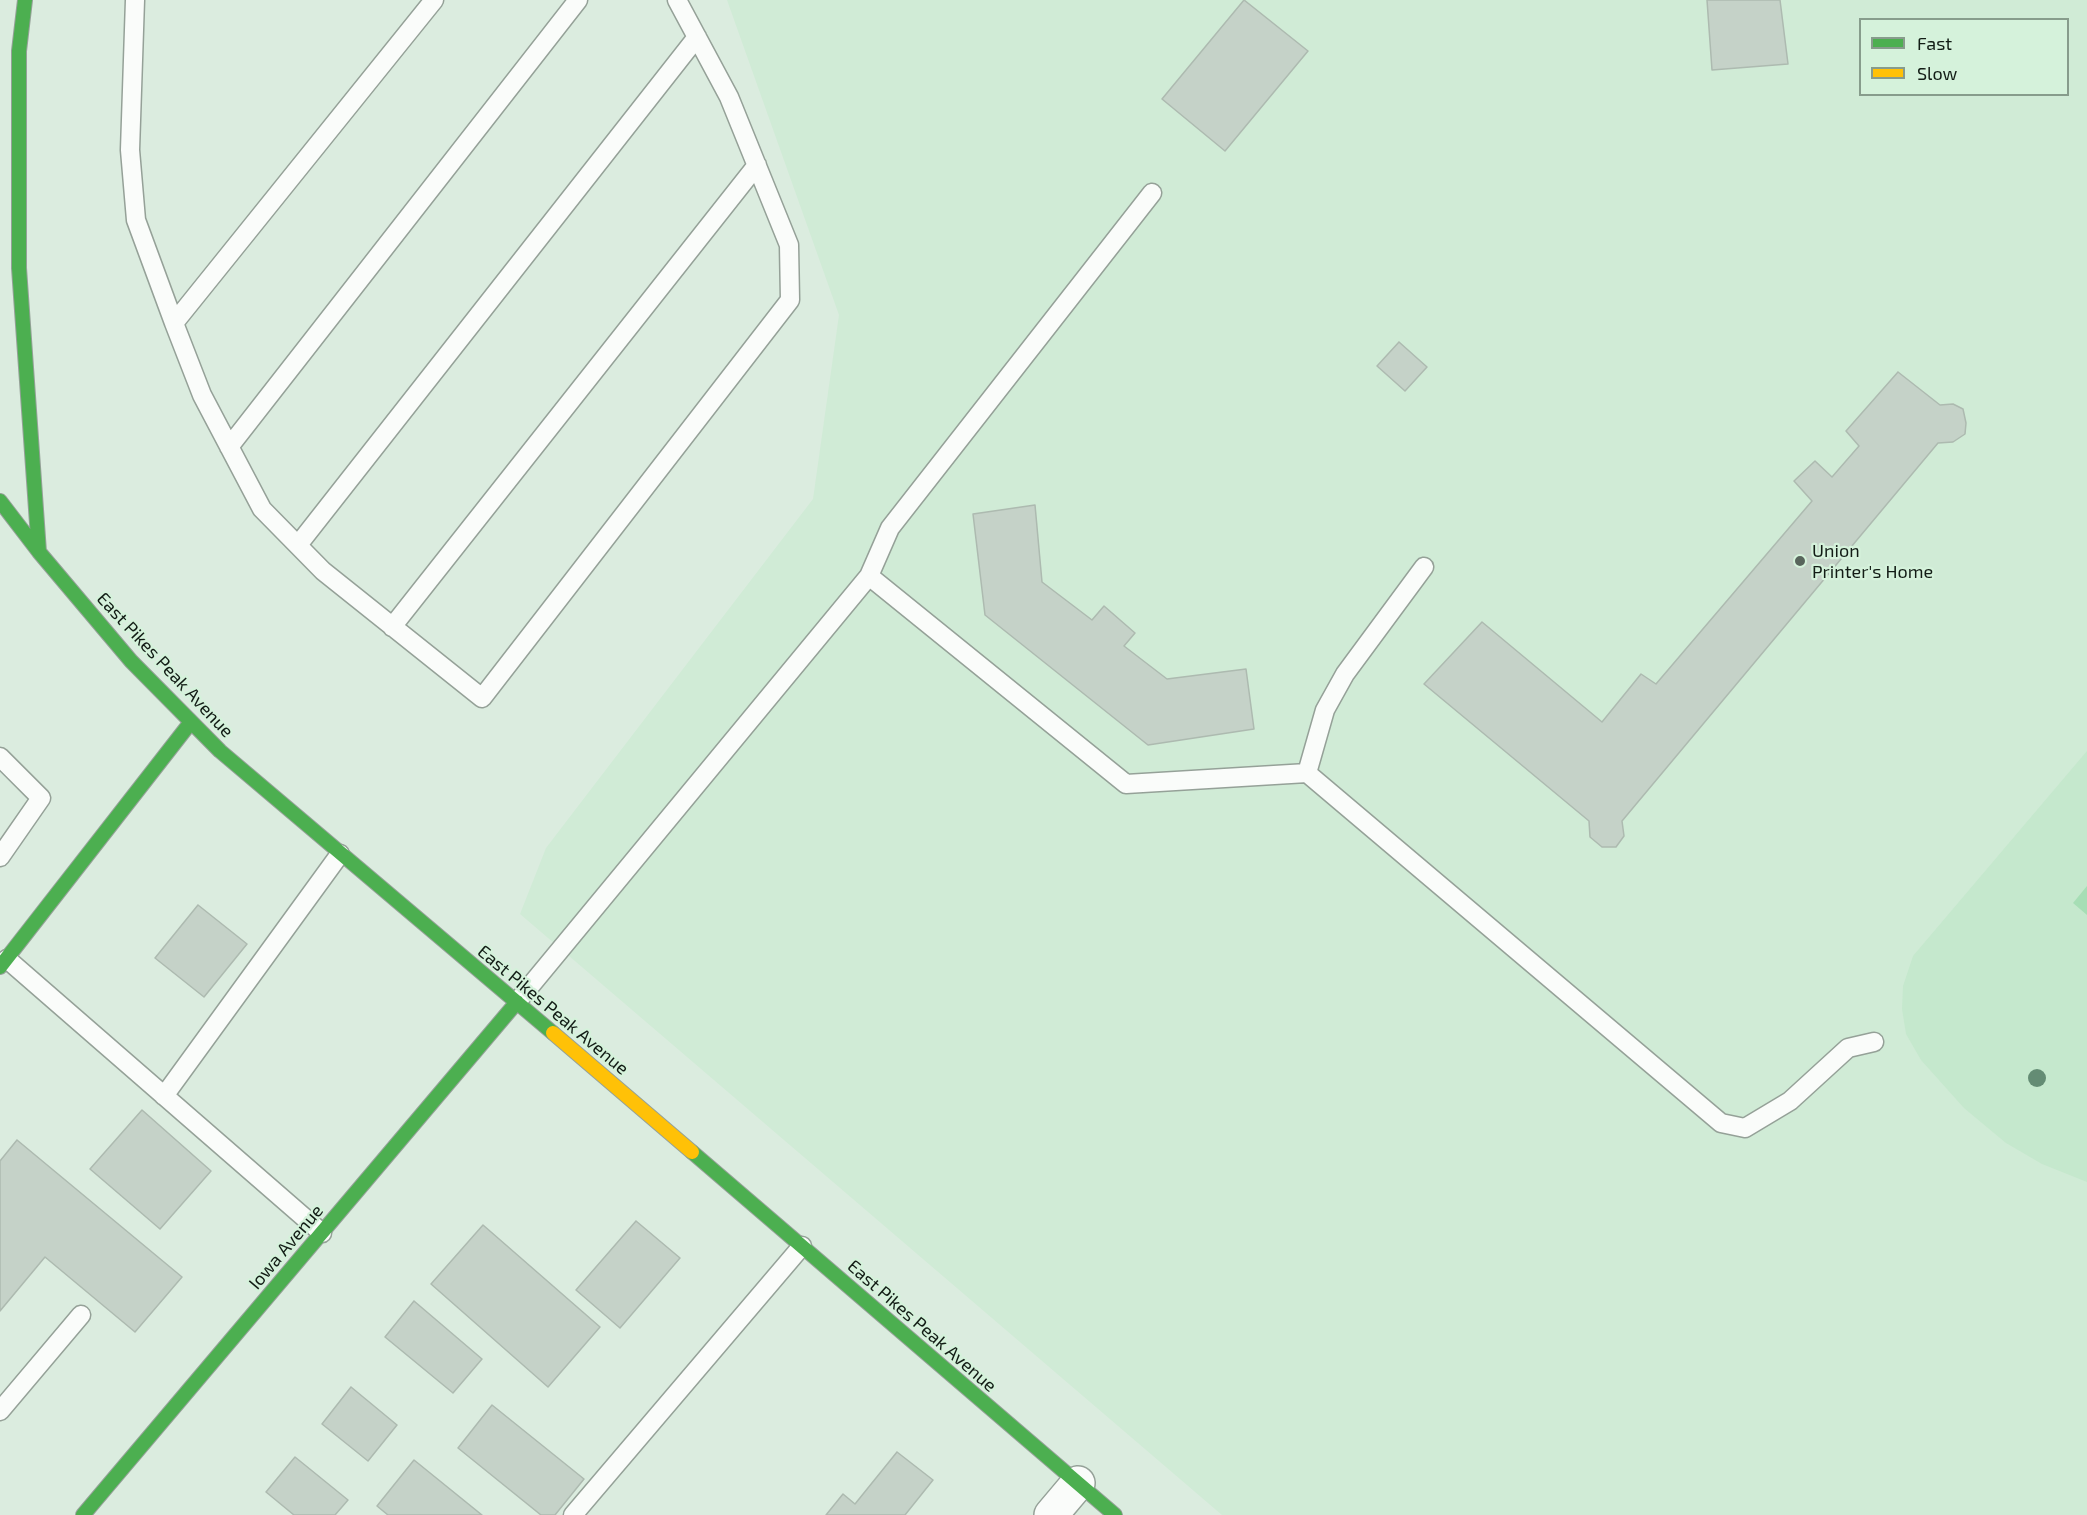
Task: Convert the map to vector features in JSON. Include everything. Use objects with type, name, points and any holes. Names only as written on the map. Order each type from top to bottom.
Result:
[{"type":"main road","points":[[25,0],[19,51],[19,268],[39,552]]},
{"type":"main road","name":"East Pikes Peak Avenue","points":[[0,501],[39,552],[131,661],[220,752],[517,1002],[1115,1515]]},
{"type":"main road","points":[[3,963],[191,722]]},
{"type":"main road","name":"Iowa Avenue","points":[[83,1515],[517,1002]]},
{"type":"street","points":[[1051,1515],[1078,1483]]},
{"type":"lane","points":[[135,0],[130,150],[136,220],[202,395],[262,509],[322,571],[482,699],[790,300],[789,245],[729,97],[677,0]]},
{"type":"lane","points":[[174,323],[434,0]]},
{"type":"lane","points":[[230,447],[578,0]]},
{"type":"lane","points":[[298,545],[697,37]]},
{"type":"lane","points":[[392,627],[757,165]]},
{"type":"lane","points":[[517,1002],[869,576],[890,528],[1152,193]]},
{"type":"lane","points":[[1307,773],[1325,710],[1345,674],[1424,567]]},
{"type":"lane","points":[[869,576],[1126,784],[1307,773],[1721,1124],[1745,1128],[1790,1101],[1848,1048],[1874,1042]]},
{"type":"lane","points":[[0,757],[41,798],[0,857]]},
{"type":"lane","points":[[164,1095],[340,854]]},
{"type":"lane","points":[[3,963],[164,1095],[322,1233]]},
{"type":"lane","points":[[573,1515],[802,1246]]},
{"type":"lane","points":[[0,1411],[81,1316]]},
{"type":"shaded area","points":[[727,0],[2087,0],[2087,1515],[1222,1515],[520,914],[546,848],[813,499],[839,315]]},
{"type":"shaded area","points":[[2087,751],[2087,1182],[2042,1164],[2006,1143],[1964,1108],[1921,1060],[1906,1034],[1902,1009],[1903,986],[1913,956]]},
{"type":"shaded area","points":[[2087,886],[2087,915],[2073,903]]},
{"type":"building","points":[[1244,0],[1308,51],[1225,151],[1162,99]]},
{"type":"building","points":[[1707,0],[1780,0],[1788,64],[1712,70]]},
{"type":"building","points":[[1399,342],[1427,367],[1405,391],[1377,366]]},
{"type":"building","name":"Union Printer's Home","points":[[1898,372],[1940,405],[1953,404],[1963,409],[1966,423],[1965,434],[1953,442],[1938,443],[1622,821],[1624,836],[1616,847],[1602,847],[1590,837],[1589,821],[1424,684],[1482,622],[1602,722],[1641,674],[1656,684],[1812,501],[1794,481],[1815,461],[1832,477],[1859,446],[1846,431]]},
{"type":"building","points":[[1035,505],[1042,582],[1092,620],[1104,606],[1135,633],[1124,646],[1167,679],[1246,669],[1254,729],[1148,745],[985,615],[973,514]]},
{"type":"building","points":[[198,905],[247,944],[204,997],[155,958]]},
{"type":"building","points":[[142,1110],[211,1171],[160,1229],[90,1169]]},
{"type":"building","points":[[17,1140],[182,1277],[135,1332],[45,1257],[0,1311],[0,1161]]},
{"type":"building","points":[[636,1221],[680,1258],[620,1328],[576,1290]]},
{"type":"building","points":[[483,1225],[600,1327],[548,1387],[431,1284]]},
{"type":"building","points":[[414,1301],[482,1359],[453,1393],[385,1337]]},
{"type":"building","points":[[351,1387],[397,1425],[368,1461],[322,1424]]},
{"type":"building","points":[[492,1405],[584,1479],[555,1515],[541,1515],[458,1448]]},
{"type":"building","points":[[897,1452],[933,1480],[905,1515],[826,1515],[843,1494],[855,1504]]},
{"type":"building","points":[[295,1457],[348,1500],[335,1515],[294,1515],[266,1492]]},
{"type":"building","points":[[414,1460],[482,1515],[388,1515],[377,1506]]},
{"type":"traffic: fast","points":[[25,0],[19,51],[19,268],[39,552]]},
{"type":"traffic: fast","points":[[0,501],[39,552],[131,661],[220,751],[553,1033]]},
{"type":"traffic: fast","points":[[0,967],[191,722]]},
{"type":"traffic: fast","points":[[83,1515],[517,1002]]},
{"type":"traffic: fast","points":[[692,1152],[1115,1515]]},
{"type":"traffic: slow","points":[[553,1033],[692,1152]]},
{"type":"place","name":"Union Printer's Home","points":[[1800,561]]}]
